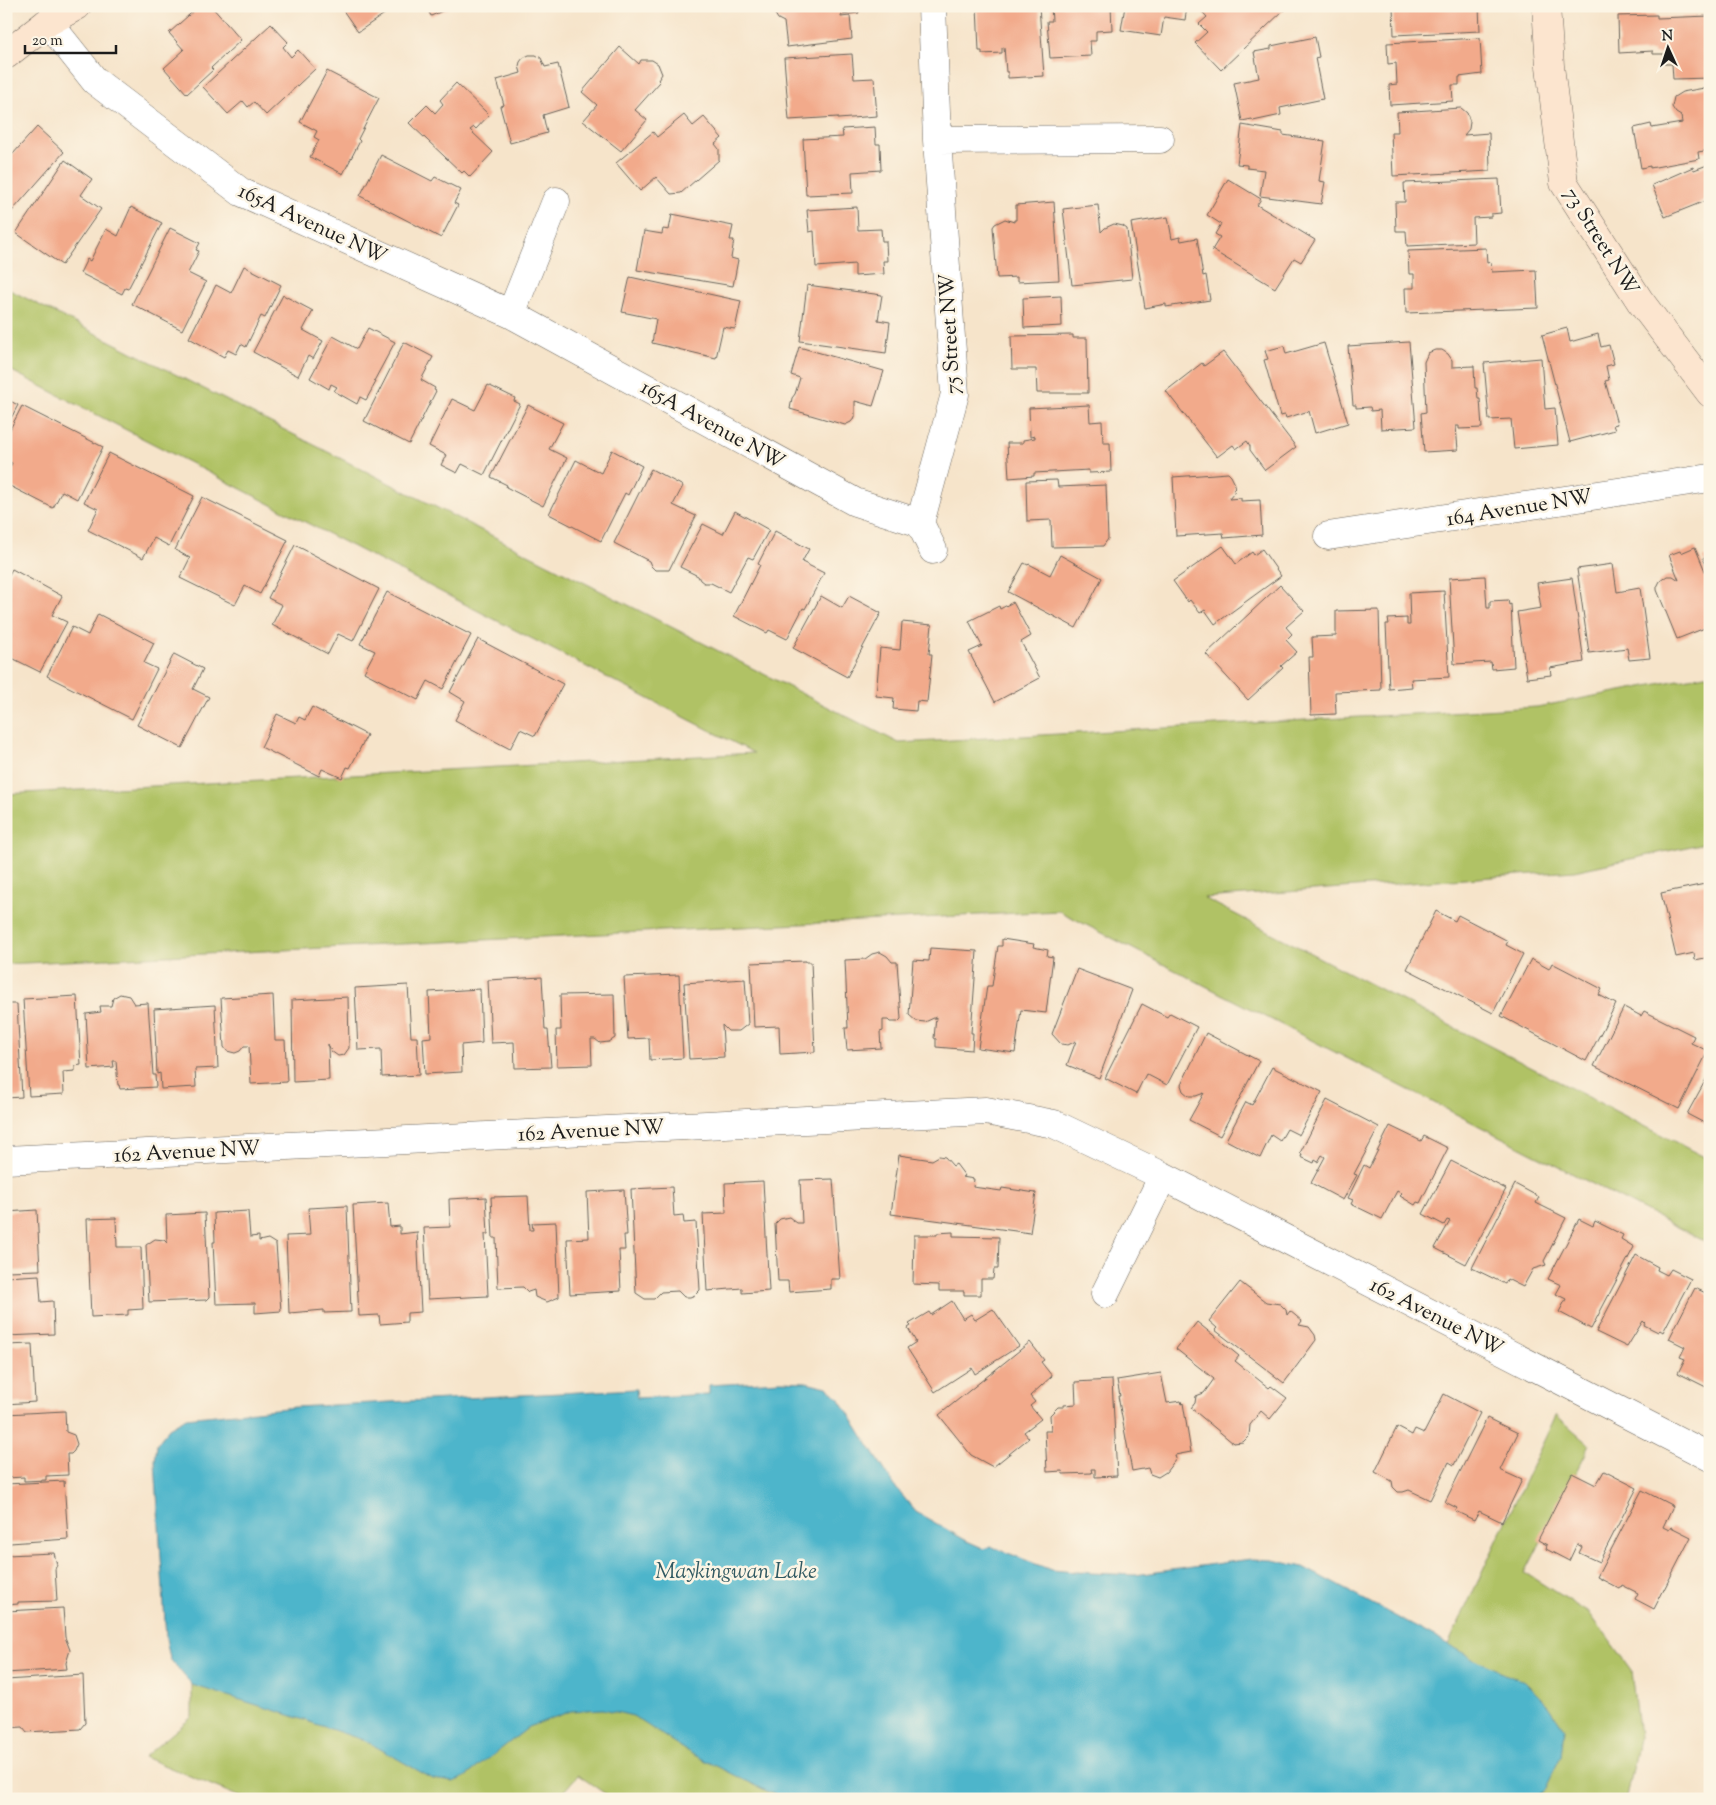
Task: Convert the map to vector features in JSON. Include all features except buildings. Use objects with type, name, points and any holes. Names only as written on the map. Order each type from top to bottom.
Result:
[{"type":"street","points":[[6,55],[48,22],[77,6]]},
{"type":"street","name":"75 Street NW","points":[[920,523],[955,394],[937,140],[932,6]]},
{"type":"street","name":"73 Street NW","points":[[1546,6],[1550,66],[1564,183],[1640,301],[1710,393]]},
{"type":"street","name":"165A Avenue NW","points":[[48,22],[95,82],[241,192],[511,314],[855,502],[920,523]]},
{"type":"street","points":[[937,140],[1160,139]]},
{"type":"street","points":[[511,314],[556,201]]},
{"type":"street","name":"164 Avenue NW","points":[[1328,536],[1710,478]]},
{"type":"street","points":[[920,523],[933,550]]},
{"type":"street","name":"162 Avenue NW","points":[[6,1160],[986,1110],[1054,1124],[1163,1176],[1710,1457]]},
{"type":"street","points":[[1105,1294],[1163,1176]]},
{"type":"green space","points":[[6,288],[899,743],[1537,707],[1710,674],[1710,842],[1574,871],[1204,898],[1710,1160],[1710,1244],[1059,911],[6,964],[6,794],[754,753],[6,368]]},
{"type":"green space","points":[[1556,1415],[1590,1445],[1525,1573],[1590,1614],[1631,1670],[1639,1738],[1627,1799],[1209,1799],[1461,1775],[1448,1645]]},
{"type":"green space","points":[[578,1680],[978,1799],[613,1799],[578,1775],[557,1799],[245,1799],[144,1757],[192,1717],[192,1685],[425,1721]]},
{"type":"water","name":"Maykingwan Lake","points":[[781,1381],[806,1382],[827,1387],[839,1398],[896,1488],[916,1512],[985,1549],[990,1546],[1051,1570],[1090,1573],[1135,1575],[1251,1559],[1273,1560],[1303,1567],[1483,1663],[1525,1682],[1548,1705],[1564,1729],[1561,1756],[1544,1791],[1533,1799],[783,1799],[690,1753],[633,1716],[603,1709],[571,1711],[529,1727],[465,1777],[453,1782],[433,1779],[366,1741],[192,1685],[170,1659],[166,1638],[155,1461],[157,1444],[169,1428],[186,1418],[296,1407],[636,1389],[637,1398],[709,1394],[709,1385]]}]
